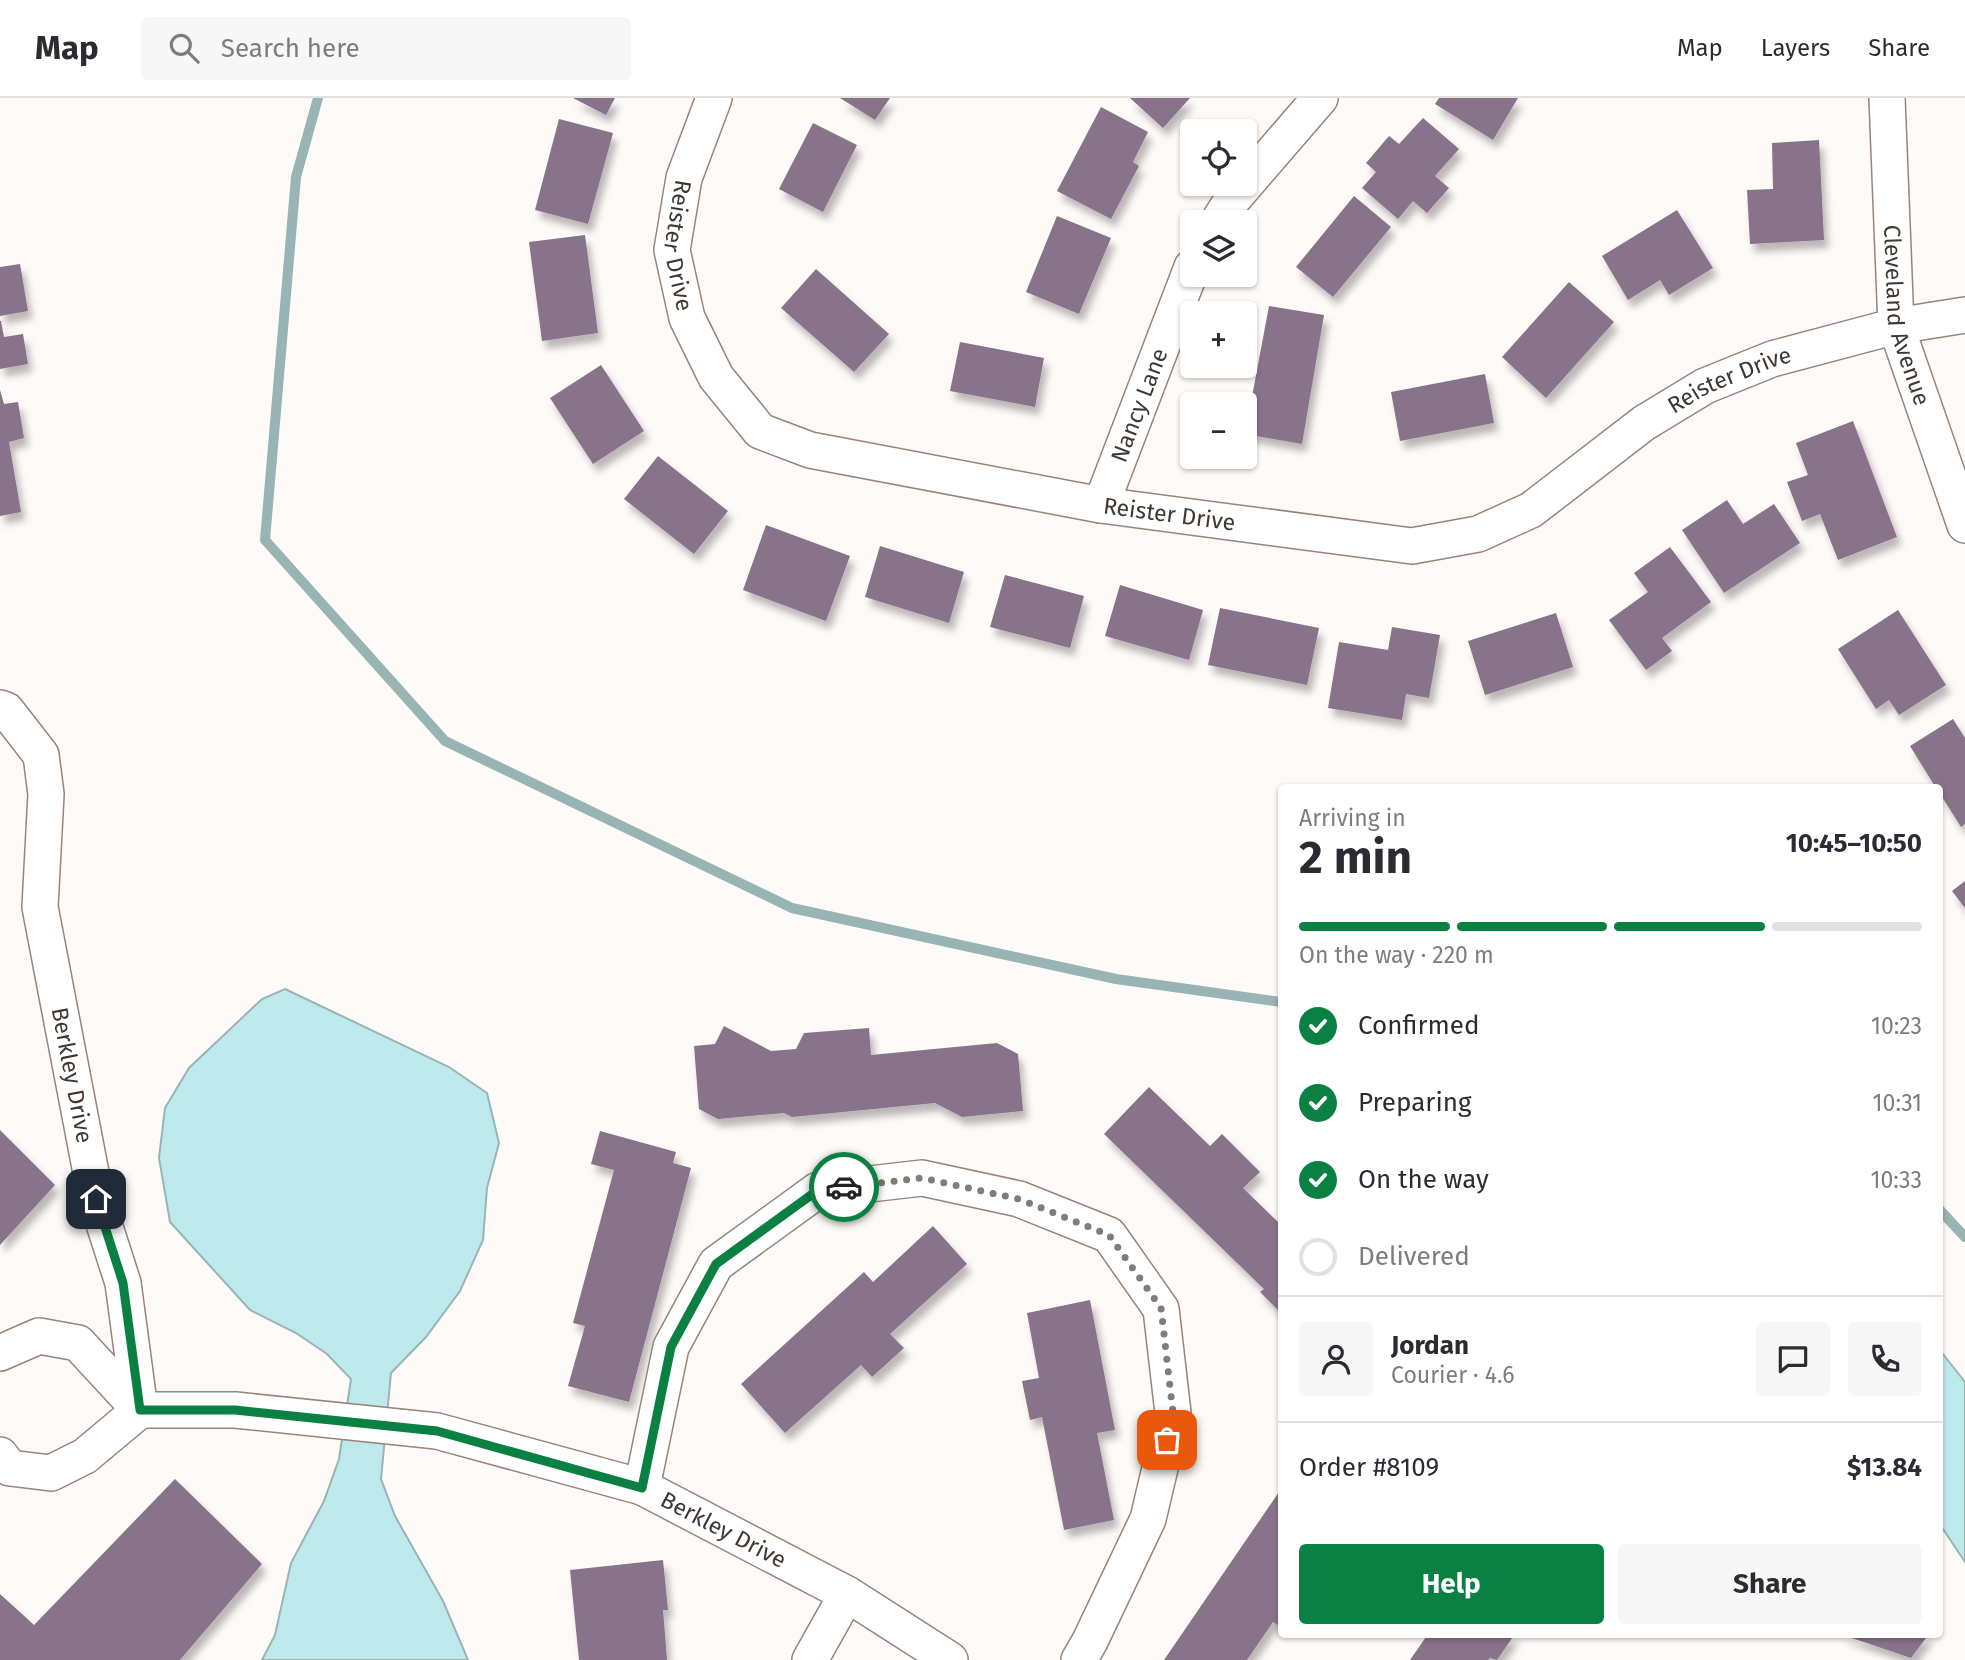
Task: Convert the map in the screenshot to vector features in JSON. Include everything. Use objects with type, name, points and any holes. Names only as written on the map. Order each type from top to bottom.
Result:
[{"type":"street","name":"Reister Drive","points":[[714,98],[684,178],[672,250],[687,318],[716,377],[760,431],[810,450],[1101,505],[1412,546],[1478,534],[1531,510],[1644,422],[1705,386],[1772,359],[1896,326],[1965,315]]},
{"type":"street","points":[[1226,210],[1320,98]]},
{"type":"street","name":"Cleveland Avenue","points":[[1887,98],[1896,326],[1965,525]]},
{"type":"street","name":"Nancy Lane","points":[[1101,505],[1184,287]]},
{"type":"street","name":"Berkley Drive","points":[[0,708],[6,710],[41,755],[46,794],[40,907],[96,1199],[123,1283],[140,1410],[235,1410],[437,1431],[642,1488],[847,1594],[950,1660]]},
{"type":"street","points":[[642,1488],[671,1347],[716,1264],[818,1190],[922,1178],[1019,1199],[1109,1235],[1161,1308],[1173,1413],[1148,1518],[1079,1660]]},
{"type":"street","points":[[0,1353],[39,1336],[78,1343],[140,1410],[85,1457],[51,1473],[10,1468],[0,1455]]},
{"type":"street","points":[[810,1660],[847,1594]]},
{"type":"water","points":[[285,989],[449,1067],[487,1093],[499,1143],[487,1188],[483,1240],[460,1291],[426,1337],[391,1373],[381,1479],[395,1516],[443,1601],[468,1660],[262,1660],[275,1635],[291,1563],[324,1501],[339,1459],[351,1379],[327,1354],[296,1333],[250,1310],[170,1222],[159,1158],[165,1108],[189,1068],[262,999]]},
{"type":"water","points":[[1943,1354],[1965,1382],[1965,1562],[1943,1529]]},
{"type":"building","points":[[573,98],[615,98],[606,115]]},
{"type":"building","points":[[840,98],[890,98],[875,120]]},
{"type":"building","points":[[1130,98],[1190,98],[1163,128]]},
{"type":"building","points":[[1439,98],[1518,98],[1493,140],[1435,104]]},
{"type":"building","points":[[1101,107],[1148,132],[1133,162],[1139,166],[1111,219],[1057,191]]},
{"type":"building","points":[[1423,118],[1459,149],[1435,176],[1449,188],[1427,213],[1413,201],[1398,219],[1362,188],[1376,172],[1366,163],[1389,136],[1399,144]]},
{"type":"building","points":[[559,119],[613,133],[588,224],[535,210]]},
{"type":"building","points":[[813,123],[857,145],[823,212],[779,189]]},
{"type":"building","points":[[1819,140],[1824,240],[1750,244],[1747,190],[1773,189],[1772,143]]},
{"type":"building","points":[[1354,196],[1391,227],[1333,297],[1296,267]]},
{"type":"building","points":[[1677,210],[1713,268],[1669,295],[1660,280],[1628,300],[1602,256]]},
{"type":"building","points":[[1057,216],[1111,238],[1079,314],[1026,292]]},
{"type":"building","points":[[585,235],[598,333],[542,341],[529,242]]},
{"type":"building","points":[[20,264],[28,311],[0,316],[0,267]]},
{"type":"building","points":[[816,269],[889,334],[854,372],[781,308]]},
{"type":"building","points":[[1569,282],[1614,322],[1546,398],[1502,357]]},
{"type":"building","points":[[1269,306],[1324,315],[1302,444],[1257,436],[1257,392],[1253,392]]},
{"type":"building","points":[[0,321],[4,337],[23,334],[28,364],[0,369]]},
{"type":"building","points":[[960,342],[1044,358],[1035,407],[950,391]]},
{"type":"building","points":[[601,365],[644,431],[593,464],[550,398]]},
{"type":"building","points":[[1485,374],[1494,423],[1400,441],[1391,392]]},
{"type":"building","points":[[0,390],[4,404],[18,402],[24,438],[9,442],[21,512],[0,516]]},
{"type":"building","points":[[1853,421],[1897,537],[1838,560],[1820,514],[1802,521],[1787,482],[1808,475],[1796,443]]},
{"type":"building","points":[[658,456],[728,511],[694,554],[624,499]]},
{"type":"building","points":[[1727,500],[1743,524],[1774,504],[1800,543],[1724,593],[1682,530]]},
{"type":"building","points":[[766,525],[850,556],[826,621],[743,590]]},
{"type":"building","points":[[880,546],[964,572],[949,623],[865,597]]},
{"type":"building","points":[[1670,547],[1711,602],[1662,638],[1672,651],[1646,670],[1609,620],[1648,592],[1634,573]]},
{"type":"building","points":[[1005,575],[1084,596],[1070,648],[990,627]]},
{"type":"building","points":[[1120,585],[1203,610],[1189,660],[1105,636]]},
{"type":"building","points":[[1220,608],[1319,628],[1307,685],[1208,665]]},
{"type":"building","points":[[1898,610],[1946,685],[1899,715],[1889,700],[1876,709],[1838,649]]},
{"type":"building","points":[[1556,613],[1573,667],[1485,695],[1468,641]]},
{"type":"building","points":[[1392,627],[1440,635],[1429,698],[1406,694],[1402,720],[1328,708],[1339,642],[1388,650]]},
{"type":"building","points":[[1953,719],[1965,738],[1965,824],[1961,827],[1943,798],[1943,784],[1934,784],[1910,746]]},
{"type":"building","points":[[1965,881],[1965,908],[1952,891]]},
{"type":"building","points":[[724,1026],[771,1051],[796,1049],[804,1033],[869,1028],[871,1055],[997,1043],[1018,1054],[1023,1111],[962,1117],[935,1103],[792,1117],[784,1113],[718,1119],[699,1109],[694,1046],[715,1044]]},
{"type":"building","points":[[1149,1087],[1210,1146],[1222,1134],[1260,1172],[1243,1188],[1278,1222],[1278,1310],[1260,1292],[1264,1289],[1104,1134]]},
{"type":"building","points":[[0,1130],[55,1185],[0,1245]]},
{"type":"building","points":[[600,1131],[676,1152],[673,1163],[691,1168],[629,1402],[568,1386],[585,1326],[573,1323],[614,1170],[591,1164]]},
{"type":"building","points":[[933,1226],[967,1264],[890,1334],[904,1348],[872,1377],[861,1365],[785,1433],[741,1384],[864,1272],[873,1282]]},
{"type":"building","points":[[1090,1300],[1115,1430],[1097,1433],[1114,1520],[1064,1530],[1042,1417],[1030,1420],[1022,1381],[1039,1378],[1027,1313]]},
{"type":"building","points":[[175,1479],[262,1564],[180,1660],[0,1660],[0,1594],[34,1625]]},
{"type":"building","points":[[1278,1493],[1278,1625],[1273,1622],[1247,1660],[1164,1660]]},
{"type":"building","points":[[663,1560],[668,1610],[663,1610],[667,1660],[579,1660],[570,1570]]},
{"type":"building","points":[[1425,1638],[1512,1638],[1497,1660],[1410,1660]]},
{"type":"building","points":[[1852,1638],[1926,1638],[1911,1658]]},
{"type":"waterway","points":[[318,98],[296,177],[265,540],[445,741],[792,908],[1116,979],[1278,1002]]},
{"type":"waterway","points":[[1943,1213],[1965,1237]]},
{"type":"way so far","points":[[844,1187],[922,1178],[1019,1199],[1109,1235],[1161,1308],[1173,1413],[1167,1440]]},
{"type":"route","points":[[96,1199],[123,1283],[140,1410],[235,1410],[437,1431],[642,1488],[671,1347],[716,1264],[818,1190],[844,1187]]}]
